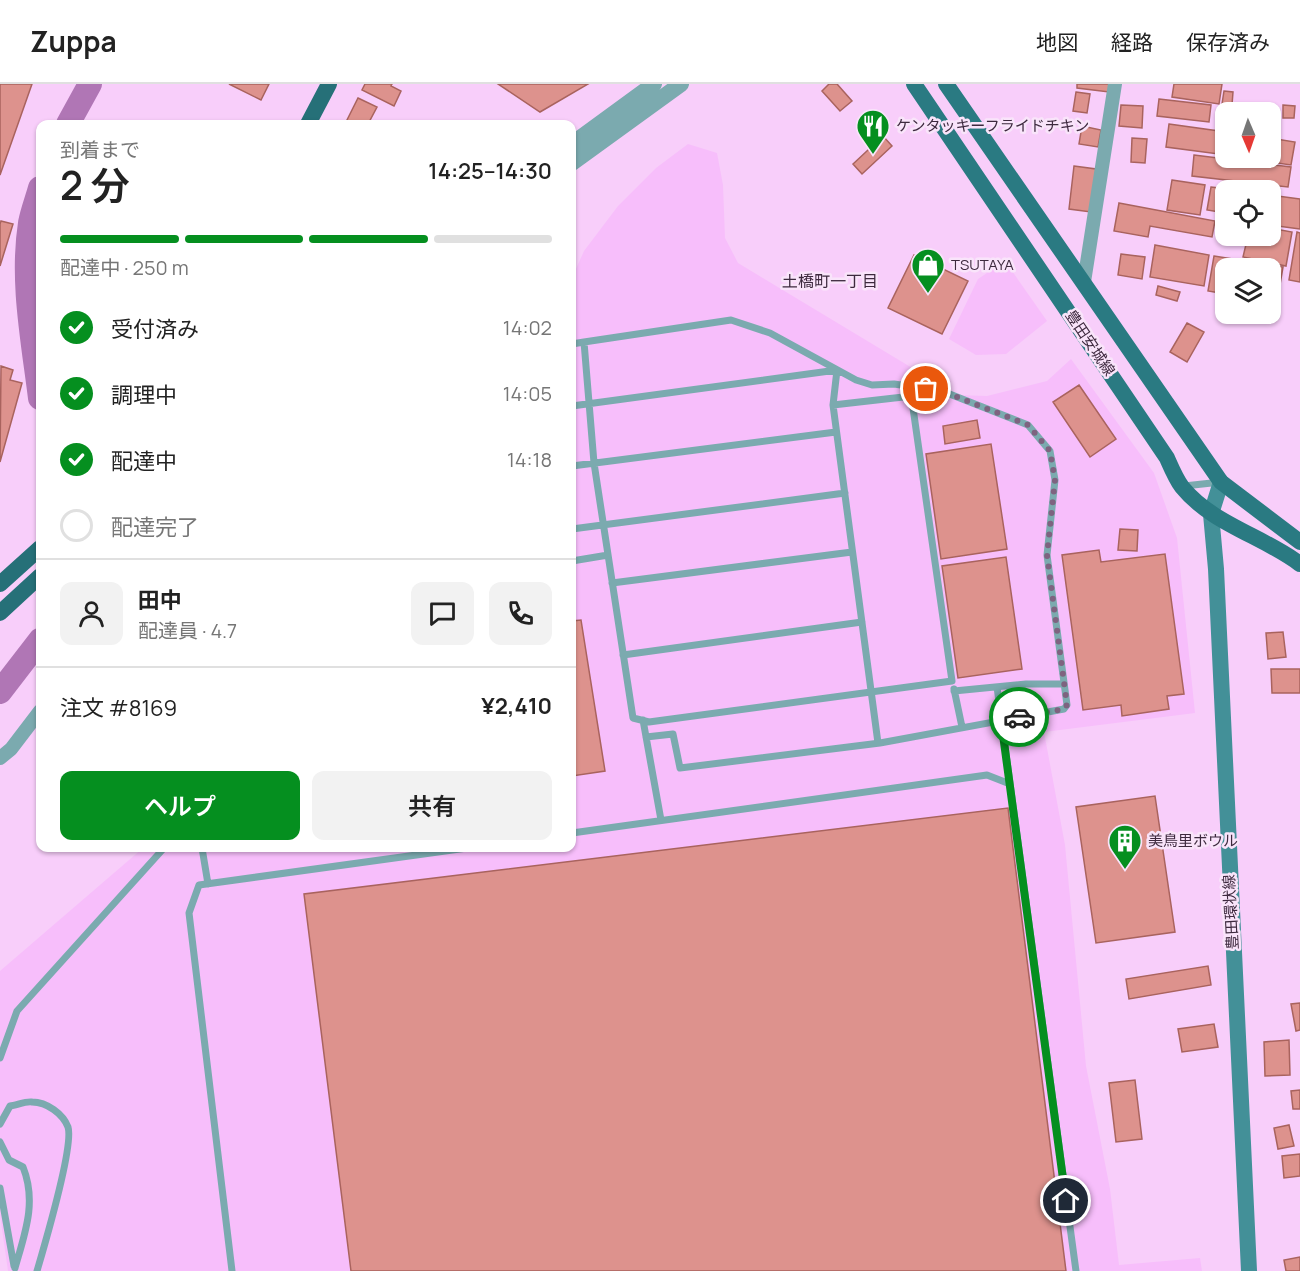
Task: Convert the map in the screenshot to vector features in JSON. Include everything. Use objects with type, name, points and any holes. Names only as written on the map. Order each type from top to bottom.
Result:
[{"type":"highway","points":[[310,120],[328,84]]},
{"type":"highway","points":[[0,584],[36,552]]},
{"type":"highway","points":[[0,613],[36,581]]},
{"type":"main road","name":"豊田安城線","points":[[914,84],[1167,458],[1182,486],[1210,514],[1277,547],[1300,564]]},
{"type":"main road","name":"豊田安城線","points":[[946,84],[1084,282],[1163,402],[1221,482],[1300,542]]},
{"type":"main road","name":"豊田環状線","points":[[1221,482],[1210,514],[1216,580],[1249,1271]]},
{"type":"street","points":[[576,141],[654,84]]},
{"type":"street","points":[[576,160],[681,84]]},
{"type":"street","points":[[1084,282],[1115,84]]},
{"type":"street","points":[[0,758],[12,749],[36,716]]},
{"type":"lane","points":[[576,343],[731,320],[770,333],[837,370],[872,385],[942,391],[1028,425],[1050,451],[1055,480],[1047,555],[1065,684],[1067,705],[1064,709],[879,743],[680,768],[672,718]]},
{"type":"lane","points":[[584,342],[594,463],[633,718],[643,720],[672,718],[952,681]]},
{"type":"lane","points":[[576,406],[837,370]]},
{"type":"lane","points":[[837,370],[833,405],[879,743]]},
{"type":"lane","points":[[910,387],[952,681],[962,727]]},
{"type":"lane","points":[[833,405],[912,396]]},
{"type":"lane","points":[[576,465],[837,432]]},
{"type":"lane","points":[[1182,486],[1221,482]]},
{"type":"lane","points":[[576,530],[845,493]]},
{"type":"lane","points":[[612,583],[852,552]]},
{"type":"lane","points":[[576,560],[608,555]]},
{"type":"lane","points":[[623,655],[862,622]]},
{"type":"lane","points":[[954,691],[1065,684]]},
{"type":"lane","points":[[997,687],[1076,1271]]},
{"type":"lane","points":[[643,720],[661,820]]},
{"type":"lane","points":[[646,737],[673,734]]},
{"type":"lane","points":[[576,832],[987,775],[1010,784]]},
{"type":"lane","points":[[0,1058],[17,1011],[160,852]]},
{"type":"lane","points":[[203,852],[207,884]]},
{"type":"lane","points":[[232,1271],[189,913],[199,885],[438,852]]},
{"type":"lane","points":[[0,1124],[10,1106],[33,1101],[59,1112],[68,1127],[69,1138],[59,1190],[37,1271]]},
{"type":"lane","points":[[0,1142],[9,1160],[23,1167],[30,1184],[31,1209],[15,1270]]},
{"type":"lane","points":[[0,1188],[15,1270]]},
{"type":"shaded area","points":[[688,144],[717,153],[723,185],[725,238],[738,263],[957,395],[987,396],[1047,381],[1071,359],[1154,473],[1177,538],[1195,713],[1044,732],[1065,845],[1086,1066],[1110,1189],[1119,1265],[1200,1258],[1202,1271],[8,1271],[0,1215],[0,971],[138,852],[576,852],[576,269],[584,251],[618,206],[656,168]]},
{"type":"shaded area","points":[[1005,261],[1047,321],[1006,354],[976,355],[949,339],[978,279]]},
{"type":"building","points":[[0,84],[32,84],[0,175]]},
{"type":"building","points":[[229,84],[269,84],[261,100]]},
{"type":"building","points":[[365,84],[392,84],[391,86],[401,91],[394,106],[362,90]]},
{"type":"building","points":[[498,84],[588,84],[540,112]]},
{"type":"building","points":[[829,84],[837,84],[852,101],[840,111],[822,91]]},
{"type":"building","points":[[1077,84],[1110,84],[1109,92],[1077,88]]},
{"type":"building","points":[[1174,84],[1222,84],[1219,102],[1215,103],[1172,97]]},
{"type":"building","points":[[1224,91],[1233,92],[1232,102],[1222,102]]},
{"type":"building","points":[[1076,92],[1090,94],[1087,113],[1073,111]]},
{"type":"building","points":[[358,98],[377,107],[370,120],[347,120]]},
{"type":"building","points":[[1159,99],[1211,105],[1209,122],[1157,116]]},
{"type":"building","points":[[1121,105],[1143,106],[1142,128],[1119,126]]},
{"type":"building","points":[[1283,105],[1295,106],[1294,118],[1283,118]]},
{"type":"building","points":[[1169,124],[1215,130],[1215,154],[1166,147]]},
{"type":"building","points":[[1082,126],[1101,130],[1098,147],[1079,144]]},
{"type":"building","name":"ケンタッキーフライドチキン","points":[[883,136],[892,146],[862,174],[853,164]]},
{"type":"building","points":[[1132,138],[1147,139],[1145,163],[1131,162]]},
{"type":"building","points":[[1281,140],[1295,142],[1291,165],[1281,164]]},
{"type":"building","points":[[1194,155],[1215,158],[1215,168],[1291,167],[1288,187],[1281,186],[1281,180],[1227,180],[1192,176]]},
{"type":"building","points":[[1074,166],[1096,169],[1091,212],[1069,209]]},
{"type":"building","points":[[1172,180],[1205,185],[1200,215],[1167,210]]},
{"type":"building","points":[[1211,187],[1215,187],[1215,211],[1207,210]]},
{"type":"building","points":[[1281,196],[1300,199],[1300,229],[1281,226]]},
{"type":"building","points":[[1119,203],[1215,221],[1212,237],[1150,226],[1148,237],[1114,231]]},
{"type":"building","points":[[1,221],[13,224],[0,266],[0,224]]},
{"type":"building","points":[[1281,230],[1292,232],[1286,266],[1281,265],[1281,258],[1243,257],[1246,246],[1281,246]]},
{"type":"building","points":[[1297,232],[1300,233],[1300,282],[1289,280]]},
{"type":"building","points":[[1155,245],[1209,255],[1204,286],[1150,277]]},
{"type":"building","points":[[1121,254],[1145,257],[1142,279],[1118,275]]},
{"type":"building","name":"TSUTAYA","points":[[914,255],[968,281],[942,334],[888,308]]},
{"type":"building","points":[[1214,256],[1227,258],[1215,258],[1215,292],[1208,291]]},
{"type":"building","points":[[1158,286],[1180,292],[1177,301],[1156,295]]},
{"type":"building","points":[[1187,323],[1204,332],[1187,362],[1170,352]]},
{"type":"building","points":[[1,366],[13,370],[10,380],[22,383],[0,462]]},
{"type":"building","points":[[1079,385],[1116,439],[1090,457],[1053,402]]},
{"type":"building","points":[[977,420],[980,438],[945,444],[943,426]]},
{"type":"building","points":[[991,444],[1007,549],[941,559],[926,454]]},
{"type":"building","points":[[1120,529],[1138,530],[1137,551],[1118,550]]},
{"type":"building","points":[[1099,550],[1101,562],[1165,554],[1184,694],[1167,696],[1169,709],[1122,716],[1121,705],[1083,710],[1062,555]]},
{"type":"building","points":[[1006,557],[1022,669],[958,678],[942,566]]},
{"type":"building","points":[[581,620],[605,771],[576,775],[576,621]]},
{"type":"building","points":[[1283,632],[1286,657],[1268,659],[1266,633]]},
{"type":"building","points":[[1271,669],[1300,669],[1300,693],[1272,693]]},
{"type":"building","name":"美鳥里ボウル","points":[[1155,796],[1175,932],[1096,943],[1076,807]]},
{"type":"building","points":[[1008,808],[1066,1271],[351,1271],[304,894]]},
{"type":"building","points":[[1208,966],[1211,985],[1129,999],[1126,979]]},
{"type":"building","points":[[1300,1003],[1300,1030],[1296,1031],[1291,1004]]},
{"type":"building","points":[[1214,1024],[1218,1047],[1182,1052],[1178,1029]]},
{"type":"building","points":[[1289,1040],[1290,1075],[1265,1076],[1264,1042]]},
{"type":"building","points":[[1135,1080],[1142,1139],[1116,1142],[1109,1083]]},
{"type":"building","points":[[1300,1090],[1300,1109],[1293,1109],[1291,1091]]},
{"type":"building","points":[[1289,1125],[1294,1146],[1278,1149],[1274,1128]]},
{"type":"building","points":[[1300,1154],[1300,1176],[1284,1178],[1282,1156]]},
{"type":"building","points":[[1300,1257],[1300,1271],[1286,1271],[1284,1260]]},
{"type":"waterway","points":[[70,120],[90,84]]},
{"type":"waterway","points":[[36,202],[30,223],[27,267],[27,289],[36,366]]},
{"type":"waterway","points":[[0,692],[36,645]]},
{"type":"way so far","points":[[926,389],[942,391],[1028,425],[1050,451],[1055,480],[1047,555],[1067,705],[1064,709],[1019,717]]},
{"type":"place","name":"ケンタッキーフライドチキン","points":[[873,155]]},
{"type":"place","name":"TSUTAYA","points":[[928,294]]},
{"type":"place","name":"美鳥里ボウル","points":[[1125,870]]},
{"type":"district","name":"土橋町一丁目","points":[[830,281]]},
{"type":"route","points":[[1019,717],[1001,720],[1066,1201]]}]
